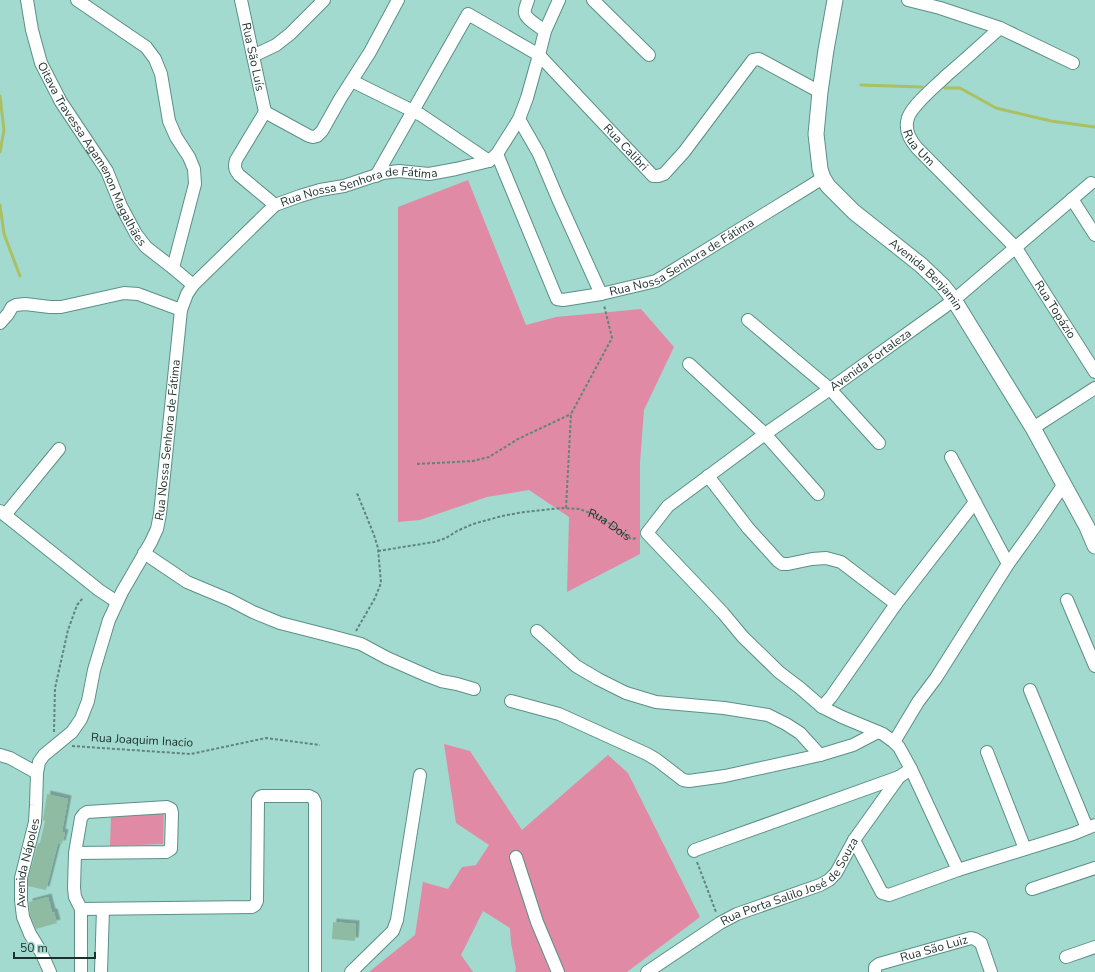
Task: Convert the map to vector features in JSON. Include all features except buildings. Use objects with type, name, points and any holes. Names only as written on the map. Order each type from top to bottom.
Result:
[{"type":"street","name":"Oitava Travessa Agamenon Magalhães","points":[[27,0],[32,30],[41,64],[61,102],[107,171],[121,206],[136,234],[146,247],[193,284]]},
{"type":"street","points":[[77,0],[146,47],[155,59],[161,74],[169,121],[194,169],[195,184],[173,268]]},
{"type":"street","name":"Rua São Luís","points":[[241,0],[265,112]]},
{"type":"street","points":[[253,56],[276,44],[290,34],[324,0]]},
{"type":"street","points":[[275,205],[238,176],[235,170],[236,160],[265,112],[309,136],[317,136],[322,131],[340,99],[370,52],[398,0]]},
{"type":"street","points":[[528,0],[524,13],[526,18],[545,31]]},
{"type":"street","points":[[493,158],[519,119],[527,98],[545,31],[559,0]]},
{"type":"street","points":[[593,0],[649,56]]},
{"type":"street","name":"Avenida Benjamin","points":[[835,0],[820,92],[816,134],[820,169],[823,178],[828,186],[854,212],[921,265],[943,286],[954,300],[1033,428],[1064,484],[1091,525],[1095,546]]},
{"type":"street","points":[[908,0],[940,8],[1000,28],[1074,62]]},
{"type":"street","points":[[376,176],[468,14],[539,55]]},
{"type":"street","name":"Rua Um","points":[[1000,28],[916,105],[908,118],[907,128],[909,138],[917,148],[1016,248]]},
{"type":"street","name":"Rua Calibri","points":[[539,55],[653,176],[664,174],[684,152],[756,58],[820,92]]},
{"type":"street","points":[[352,81],[420,115],[493,158],[557,299],[563,300],[601,294]]},
{"type":"street","name":"Rua Nossa Senhora de Fátima","points":[[519,119],[539,154],[601,294],[656,281],[823,178]]},
{"type":"street","name":"Rua Nossa Senhora de Fátima","points":[[37,773],[39,762],[55,740],[72,732],[81,718],[88,701],[94,670],[109,620],[122,592],[157,529],[160,514],[181,310],[187,294],[193,284],[275,205],[320,190],[344,186],[383,173],[399,171],[429,174],[456,169],[493,158]]},
{"type":"street","name":"Avenida Fortaleza","points":[[647,533],[668,506],[765,434],[954,300],[1091,183]]},
{"type":"street","points":[[1072,199],[1095,235]]},
{"type":"street","name":"Rua Topázio","points":[[1016,248],[1095,372]]},
{"type":"street","points":[[0,323],[12,307],[16,305],[25,304],[50,308],[124,292],[138,294],[181,310]]},
{"type":"street","points":[[748,320],[830,389],[880,443]]},
{"type":"street","points":[[689,364],[765,434],[818,494]]},
{"type":"street","points":[[1033,428],[1095,388]]},
{"type":"street","points":[[59,450],[3,513],[99,590],[117,602]]},
{"type":"street","points":[[951,456],[1008,564]]},
{"type":"street","points":[[708,476],[748,528],[782,564],[826,558],[841,562],[896,604]]},
{"type":"street","points":[[958,870],[911,769],[899,747],[894,742],[918,702],[936,678],[1008,564],[1064,484]]},
{"type":"street","points":[[822,707],[831,697],[896,604],[975,502]]},
{"type":"street","name":"Rua Dois","points":[[647,533],[723,613],[743,637],[779,672],[822,707],[883,734],[894,742]]},
{"type":"street","points":[[144,553],[187,582],[230,600],[253,612],[280,623],[361,644],[393,661],[434,678],[474,690]]},
{"type":"street","points":[[1067,600],[1095,666]]},
{"type":"street","points":[[537,630],[576,666],[598,680],[626,693],[656,702],[724,708],[768,715],[800,733],[820,755]]},
{"type":"street","points":[[854,840],[882,893],[889,894],[958,870],[1073,834],[1091,826],[1030,690]]},
{"type":"street","points":[[511,701],[559,714],[647,754],[683,780],[689,781],[725,776],[820,755],[853,745],[878,732]]},
{"type":"street","points":[[987,752],[1025,849]]},
{"type":"street","points":[[0,754],[37,773]]},
{"type":"street","name":"Rua Porta Salilo José de Souza","points":[[652,970],[720,923],[737,914],[820,885],[829,880],[836,873],[854,840],[899,777],[911,769]]},
{"type":"street","name":"Avenida Nápoles","points":[[37,773],[35,822],[21,878],[21,900],[23,917],[30,934],[41,952],[50,972]]},
{"type":"street","points":[[351,972],[393,932],[397,920],[420,775]]},
{"type":"street","points":[[694,851],[899,777]]},
{"type":"street","points":[[81,909],[252,907],[257,901],[258,800],[262,796],[309,796],[313,798],[315,802],[315,972]]},
{"type":"street","points":[[75,852],[169,851],[172,813],[167,807],[87,812],[81,818],[75,852],[74,888],[75,897],[81,909],[81,972]]},
{"type":"street","points":[[516,857],[537,922],[558,972]]},
{"type":"street","points":[[1032,889],[1095,868]]},
{"type":"street","points":[[101,972],[103,909]]},
{"type":"street","name":"Rua São Luiz","points":[[877,968],[971,938],[981,943],[991,972]]},
{"type":"street","points":[[1066,957],[1095,947]]},
{"type":"path","points":[[566,508],[571,414],[612,338],[601,294]]},
{"type":"path","points":[[417,464],[472,460],[489,457],[518,438],[571,414]]},
{"type":"path","points":[[350,641],[375,598],[381,583],[378,551],[374,534],[357,493]]},
{"type":"path","name":"Rua Dois","points":[[378,551],[434,542],[446,538],[457,531],[474,524],[502,516],[524,512],[566,508],[579,509],[599,516],[631,539],[642,537],[647,533]]},
{"type":"path","points":[[55,740],[54,688],[68,630],[77,605],[83,598]]},
{"type":"path","name":"Rua Joaquim Inacio","points":[[55,740],[191,754],[266,738],[320,745]]},
{"type":"path","points":[[694,851],[720,923]]},
{"type":"shaded area","points":[[468,180],[526,325],[556,317],[641,309],[674,347],[644,410],[640,463],[640,554],[567,592],[569,517],[529,490],[487,497],[420,520],[398,522],[398,207]]},
{"type":"shaded area","points":[[444,744],[470,751],[522,830],[608,755],[628,773],[700,917],[627,972],[515,972],[516,969],[510,928],[483,911],[461,955],[473,972],[369,972],[415,935],[423,882],[448,889],[462,867],[476,865],[489,845],[456,823]]},
{"type":"shaded area","points":[[164,812],[163,844],[110,846],[111,815]]},
{"type":"waterway","points":[[861,85],[922,87]]},
{"type":"waterway","points":[[945,88],[960,88],[996,108],[1051,121],[1095,127]]},
{"type":"waterway","points":[[0,96],[4,130],[0,152]]},
{"type":"waterway","points":[[0,205],[4,234],[20,276]]}]
